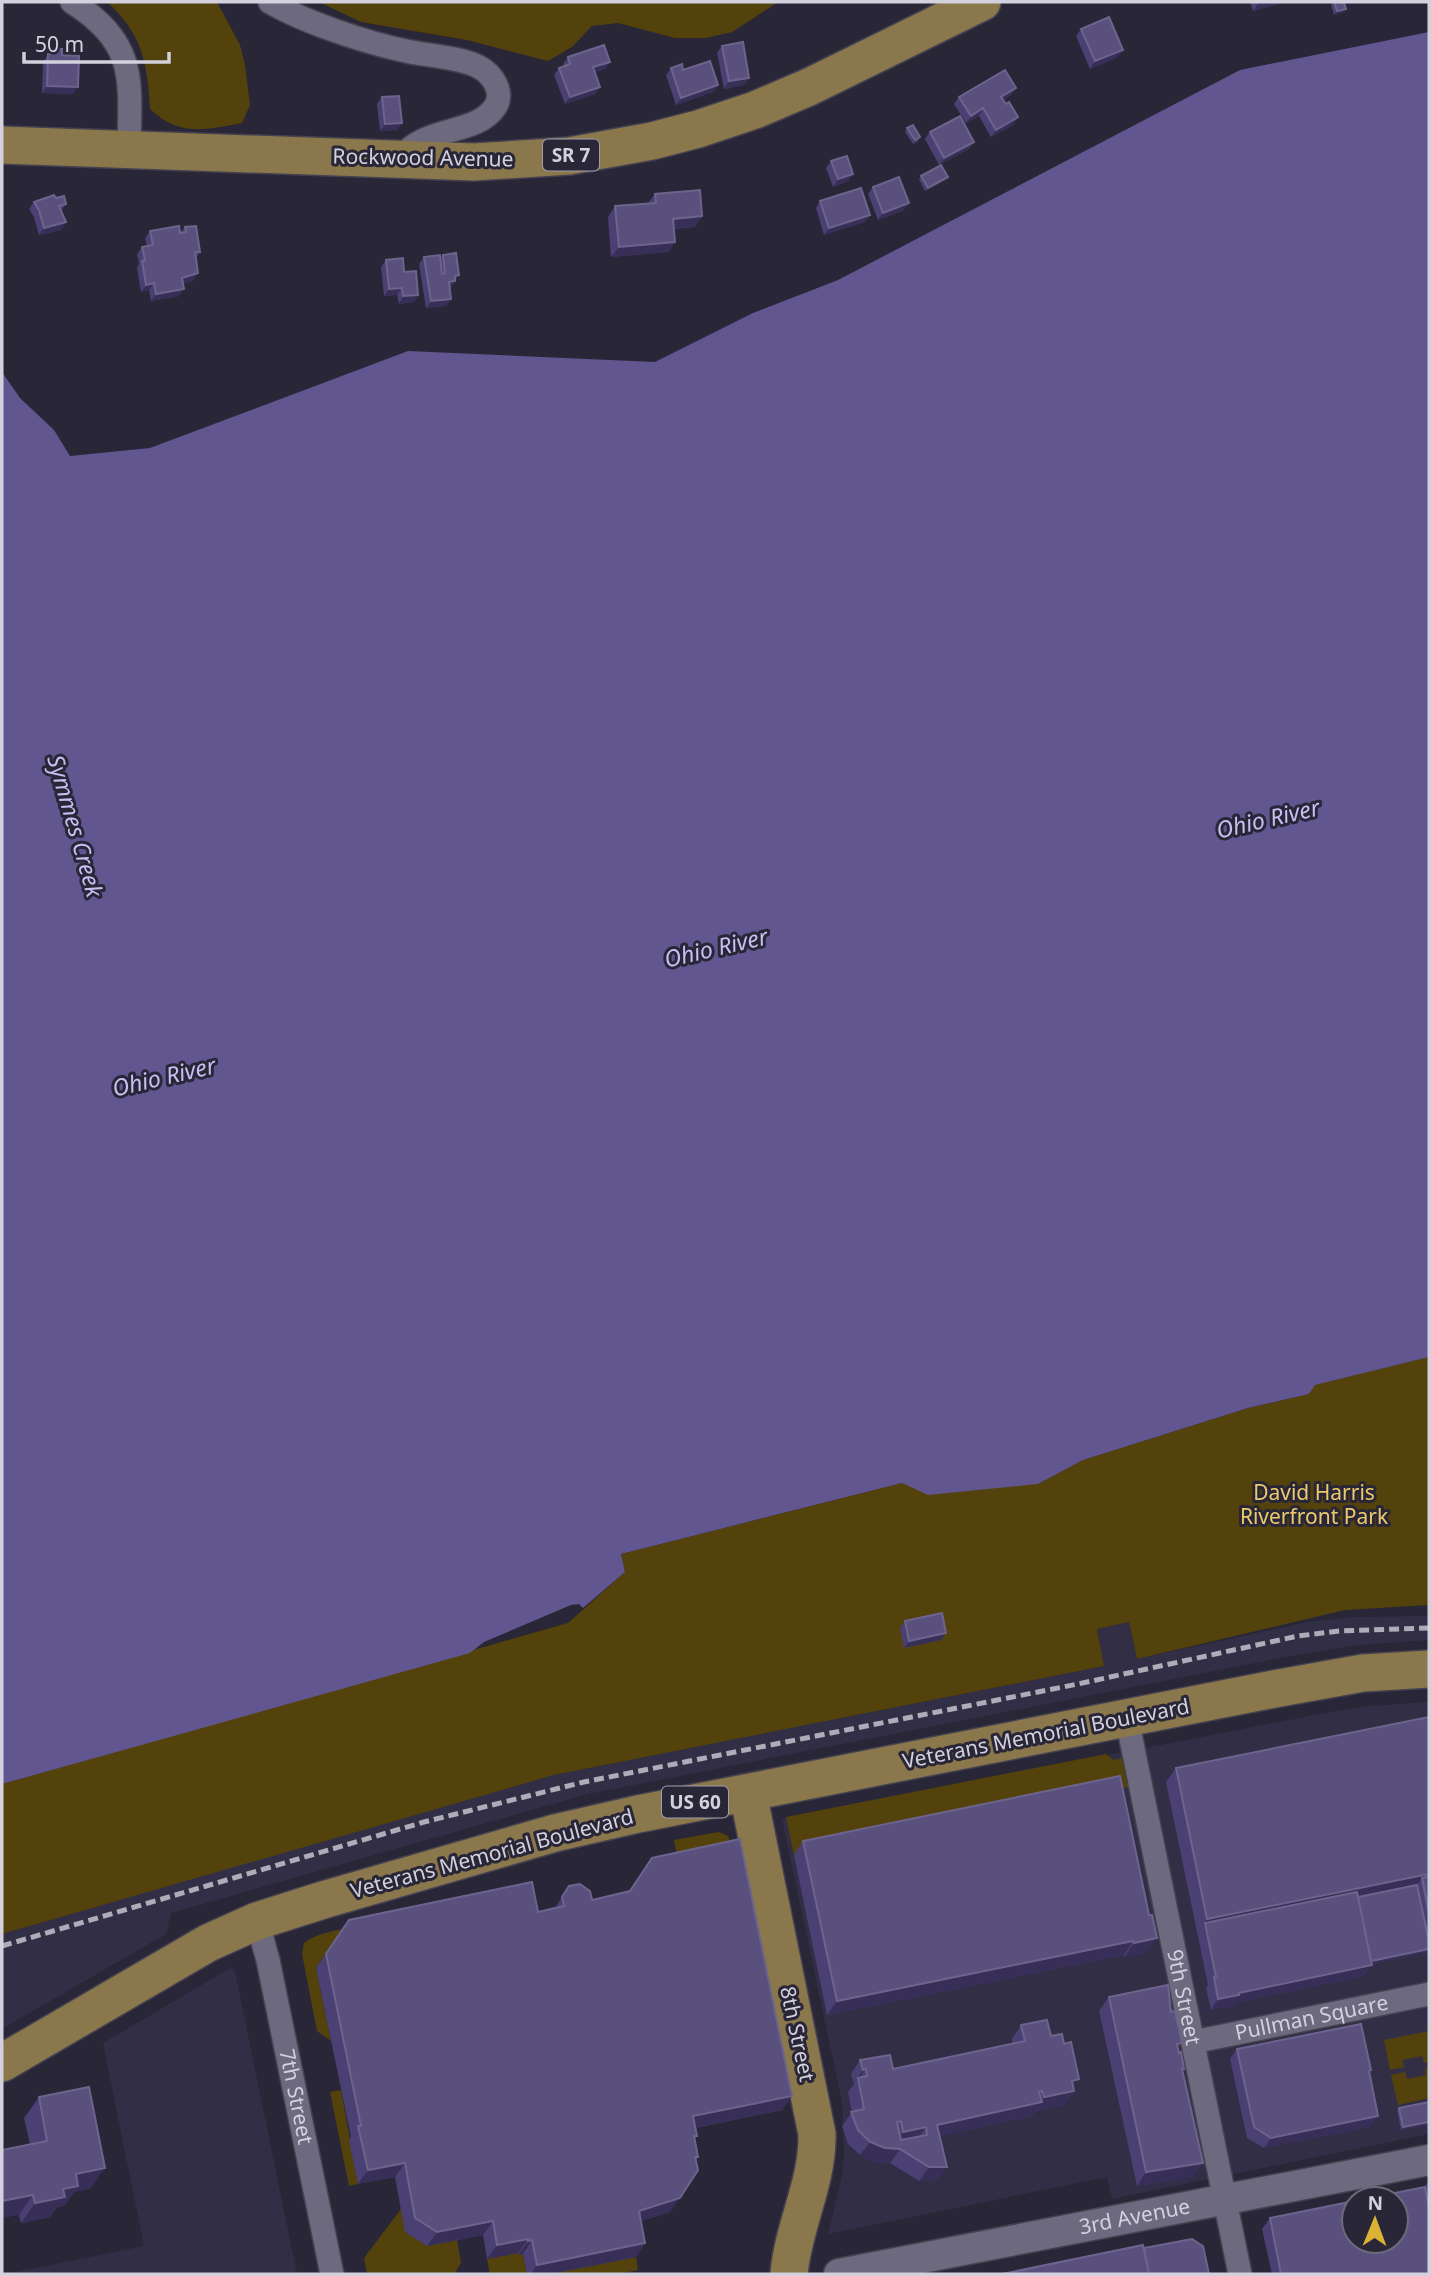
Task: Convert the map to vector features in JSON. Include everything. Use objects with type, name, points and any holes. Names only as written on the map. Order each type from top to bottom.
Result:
[{"type":"main road","name":"Rockwood Avenue","points":[[2,145],[474,162],[569,156],[652,141],[755,110],[809,88],[982,2]]},
{"type":"main road","name":"Veterans Memorial Boulevard","points":[[2,2063],[199,1948],[257,1921],[576,1828],[1335,1677],[1429,1669]]},
{"type":"main road","name":"8th Street","points":[[748,1793],[817,2134],[814,2174],[793,2246],[789,2274]]},
{"type":"street","points":[[72,2],[102,24],[117,42],[125,61],[130,104],[130,151]]},
{"type":"street","points":[[270,2],[296,15],[368,41],[412,53],[466,62],[486,71],[498,90],[499,99],[495,108],[486,116],[463,126],[416,142],[400,160]]},
{"type":"street","name":"9th Street","points":[[1127,1719],[1240,2274]]},
{"type":"street","name":"7th Street","points":[[257,1921],[268,1960],[332,2274]]},
{"type":"street","name":"Pullman Square","points":[[1193,2042],[1429,1994]]},
{"type":"street","name":"3rd Avenue","points":[[839,2274],[1429,2160]]},
{"type":"shaded area","points":[[1429,1616],[1429,1640],[1358,1645],[1296,1655],[588,1794],[171,1913],[166,1934],[2,2029],[2,1934],[287,1851],[554,1775],[1104,1666],[1097,1629],[1129,1622],[1137,1659],[1308,1622],[1355,1617]]},
{"type":"shaded area","points":[[1429,1702],[1429,2134],[1112,2199],[1107,2177],[828,2234],[842,2175],[842,2102],[782,1819],[1320,1714],[1368,1706]]},
{"type":"shaded area","points":[[232,1967],[297,2274],[6,2274],[144,2246],[103,2043]]},
{"type":"green space","points":[[107,2],[217,2],[240,45],[245,65],[250,105],[242,123],[205,129],[183,128],[161,118],[150,109],[141,50],[128,26]]},
{"type":"green space","points":[[319,2],[778,2],[732,32],[706,38],[675,38],[618,23],[592,26],[572,47],[548,61],[467,40],[361,22]]},
{"type":"green space","name":"David Harris Riverfront Park","points":[[1429,1357],[1429,1605],[1345,1610],[1137,1659],[1129,1622],[1097,1629],[1104,1666],[554,1775],[2,1934],[2,1784],[568,1623],[625,1572],[621,1554],[902,1483],[1038,1484],[1083,1460],[1248,1408],[1309,1394],[1314,1385]]},
{"type":"green space","points":[[1106,1754],[1114,1760],[1122,1758],[1128,1787],[794,1855],[786,1817]]},
{"type":"green space","points":[[719,1832],[728,1836],[731,1844],[678,1864],[674,1840]]},
{"type":"green space","points":[[409,1920],[339,1934],[316,1968],[331,2041],[317,2031],[302,1954],[304,1943],[325,1933]]},
{"type":"green space","points":[[1429,2031],[1429,2062],[1424,2063],[1422,2056],[1403,2060],[1404,2067],[1390,2070],[1384,2040]]},
{"type":"green space","points":[[1429,2067],[1429,2098],[1398,2105],[1391,2075],[1405,2072],[1407,2079],[1426,2075],[1425,2068]]},
{"type":"green space","points":[[341,2090],[358,2184],[349,2186],[330,2092]]},
{"type":"green space","points":[[401,2209],[406,2232],[457,2240],[461,2263],[454,2274],[367,2274],[364,2258]]},
{"type":"green space","points":[[523,2254],[527,2274],[490,2274],[487,2259]]},
{"type":"green space","points":[[636,2257],[638,2270],[619,2274],[549,2274]]},
{"type":"water","points":[[1429,32],[1429,1357],[1315,1385],[1309,1394],[1248,1408],[1083,1460],[1038,1484],[928,1495],[902,1483],[621,1554],[625,1572],[583,1608],[579,1604],[571,1605],[484,1642],[470,1653],[2,1784],[2,372],[20,398],[54,430],[70,456],[150,448],[408,351],[655,362],[753,313],[838,280],[1240,70]]},
{"type":"building","points":[[1334,2],[1344,2],[1346,9],[1337,11]]},
{"type":"building","points":[[1109,17],[1123,50],[1095,61],[1081,29]]},
{"type":"building","points":[[743,42],[749,78],[729,81],[722,46]]},
{"type":"building","points":[[604,45],[610,62],[593,67],[600,87],[570,97],[559,68],[570,64],[568,57]]},
{"type":"building","points":[[51,49],[62,49],[62,55],[79,56],[78,87],[47,86],[48,54],[51,54]]},
{"type":"building","points":[[710,61],[718,85],[681,98],[671,68],[682,64],[683,70]]},
{"type":"building","points":[[1005,70],[1016,88],[1001,97],[1006,104],[1009,102],[1018,117],[996,130],[983,108],[971,116],[959,97]]},
{"type":"building","points":[[399,96],[402,123],[385,124],[382,97]]},
{"type":"building","points":[[960,116],[974,142],[944,158],[930,132]]},
{"type":"building","points":[[913,125],[920,137],[915,140],[907,128]]},
{"type":"building","points":[[847,156],[853,174],[838,179],[831,161]]},
{"type":"building","points":[[941,165],[948,177],[928,188],[921,176]]},
{"type":"building","points":[[899,177],[909,203],[883,213],[873,187]]},
{"type":"building","points":[[861,188],[870,215],[829,228],[820,201]]},
{"type":"building","points":[[700,190],[702,216],[673,219],[675,242],[619,247],[615,206],[656,203],[655,194]]},
{"type":"building","points":[[54,195],[56,198],[64,196],[66,204],[59,206],[66,222],[44,228],[34,202]]},
{"type":"building","points":[[179,226],[180,233],[186,232],[185,227],[196,226],[200,252],[195,252],[198,273],[182,278],[184,289],[156,294],[154,283],[146,285],[142,247],[153,245],[150,231]]},
{"type":"building","points":[[456,253],[459,275],[455,276],[455,281],[449,282],[451,299],[431,301],[424,257],[440,255],[442,274],[445,273],[443,255]]},
{"type":"building","points":[[403,258],[404,272],[416,271],[418,295],[403,296],[402,288],[389,289],[386,260]]},
{"type":"building","points":[[942,1613],[946,1633],[909,1641],[905,1621]]},
{"type":"building","points":[[1429,1717],[1429,1874],[1207,1919],[1176,1768]]},
{"type":"building","points":[[1120,1776],[1149,1915],[1152,1915],[1157,1938],[837,2001],[803,1841]]},
{"type":"building","points":[[740,1839],[792,2096],[693,2116],[697,2136],[694,2136],[698,2170],[680,2198],[639,2211],[645,2243],[537,2265],[532,2240],[497,2245],[493,2221],[437,2232],[415,2218],[405,2163],[368,2170],[358,2126],[361,2126],[326,1954],[349,1920],[532,1882],[538,1912],[564,1906],[562,1897],[569,1886],[580,1884],[590,1891],[592,1900],[630,1891],[652,1858]]},
{"type":"building","points":[[1429,1876],[1429,1914],[1422,1878]]},
{"type":"building","points":[[1417,1885],[1429,1949],[1371,1961],[1358,1897]]},
{"type":"building","points":[[1357,1892],[1372,1965],[1218,1999],[1205,1923]]},
{"type":"building","points":[[1168,1985],[1171,2012],[1175,2011],[1182,2043],[1177,2044],[1179,2053],[1181,2052],[1182,2069],[1203,2163],[1146,2172],[1109,1997]]},
{"type":"building","points":[[1047,2020],[1051,2036],[1062,2034],[1064,2044],[1071,2042],[1079,2079],[1072,2081],[1074,2091],[1044,2097],[1042,2091],[1039,2092],[1042,2102],[937,2125],[947,2167],[929,2167],[900,2149],[885,2148],[870,2142],[858,2130],[851,2112],[864,2109],[858,2078],[867,2076],[860,2060],[890,2055],[893,2069],[1025,2041],[1021,2025]],"holes":[[[901,2121],[903,2132],[926,2127],[927,2135],[901,2140],[897,2122]]]},
{"type":"building","points":[[1361,2024],[1378,2116],[1271,2138],[1254,2127],[1237,2049]]},
{"type":"building","points":[[89,2087],[105,2168],[76,2174],[78,2186],[63,2189],[65,2197],[35,2203],[33,2195],[2,2201],[2,2150],[47,2141],[39,2097]]},
{"type":"building","points":[[1429,2102],[1429,2122],[1403,2127],[1399,2108]]},
{"type":"building","points":[[1425,2187],[1429,2209],[1429,2274],[1281,2274],[1270,2218],[1340,2204],[1340,2255],[1410,2255],[1410,2190]]},
{"type":"building","points":[[1192,2239],[1203,2246],[1209,2274],[1149,2274],[1144,2248]]},
{"type":"building","points":[[1143,2245],[1149,2274],[1002,2274]]},
{"type":"railway","points":[[2,1946],[424,1822],[584,1782],[1078,1684],[1298,1636],[1339,1631],[1429,1628]]},
{"type":"water label","name":"Ohio River","points":[[1268,819]]},
{"type":"water label","name":"Symmes Creek","points":[[75,826]]},
{"type":"water label","name":"Ohio River","points":[[716,948]]},
{"type":"water label","name":"Ohio River","points":[[164,1077]]}]
